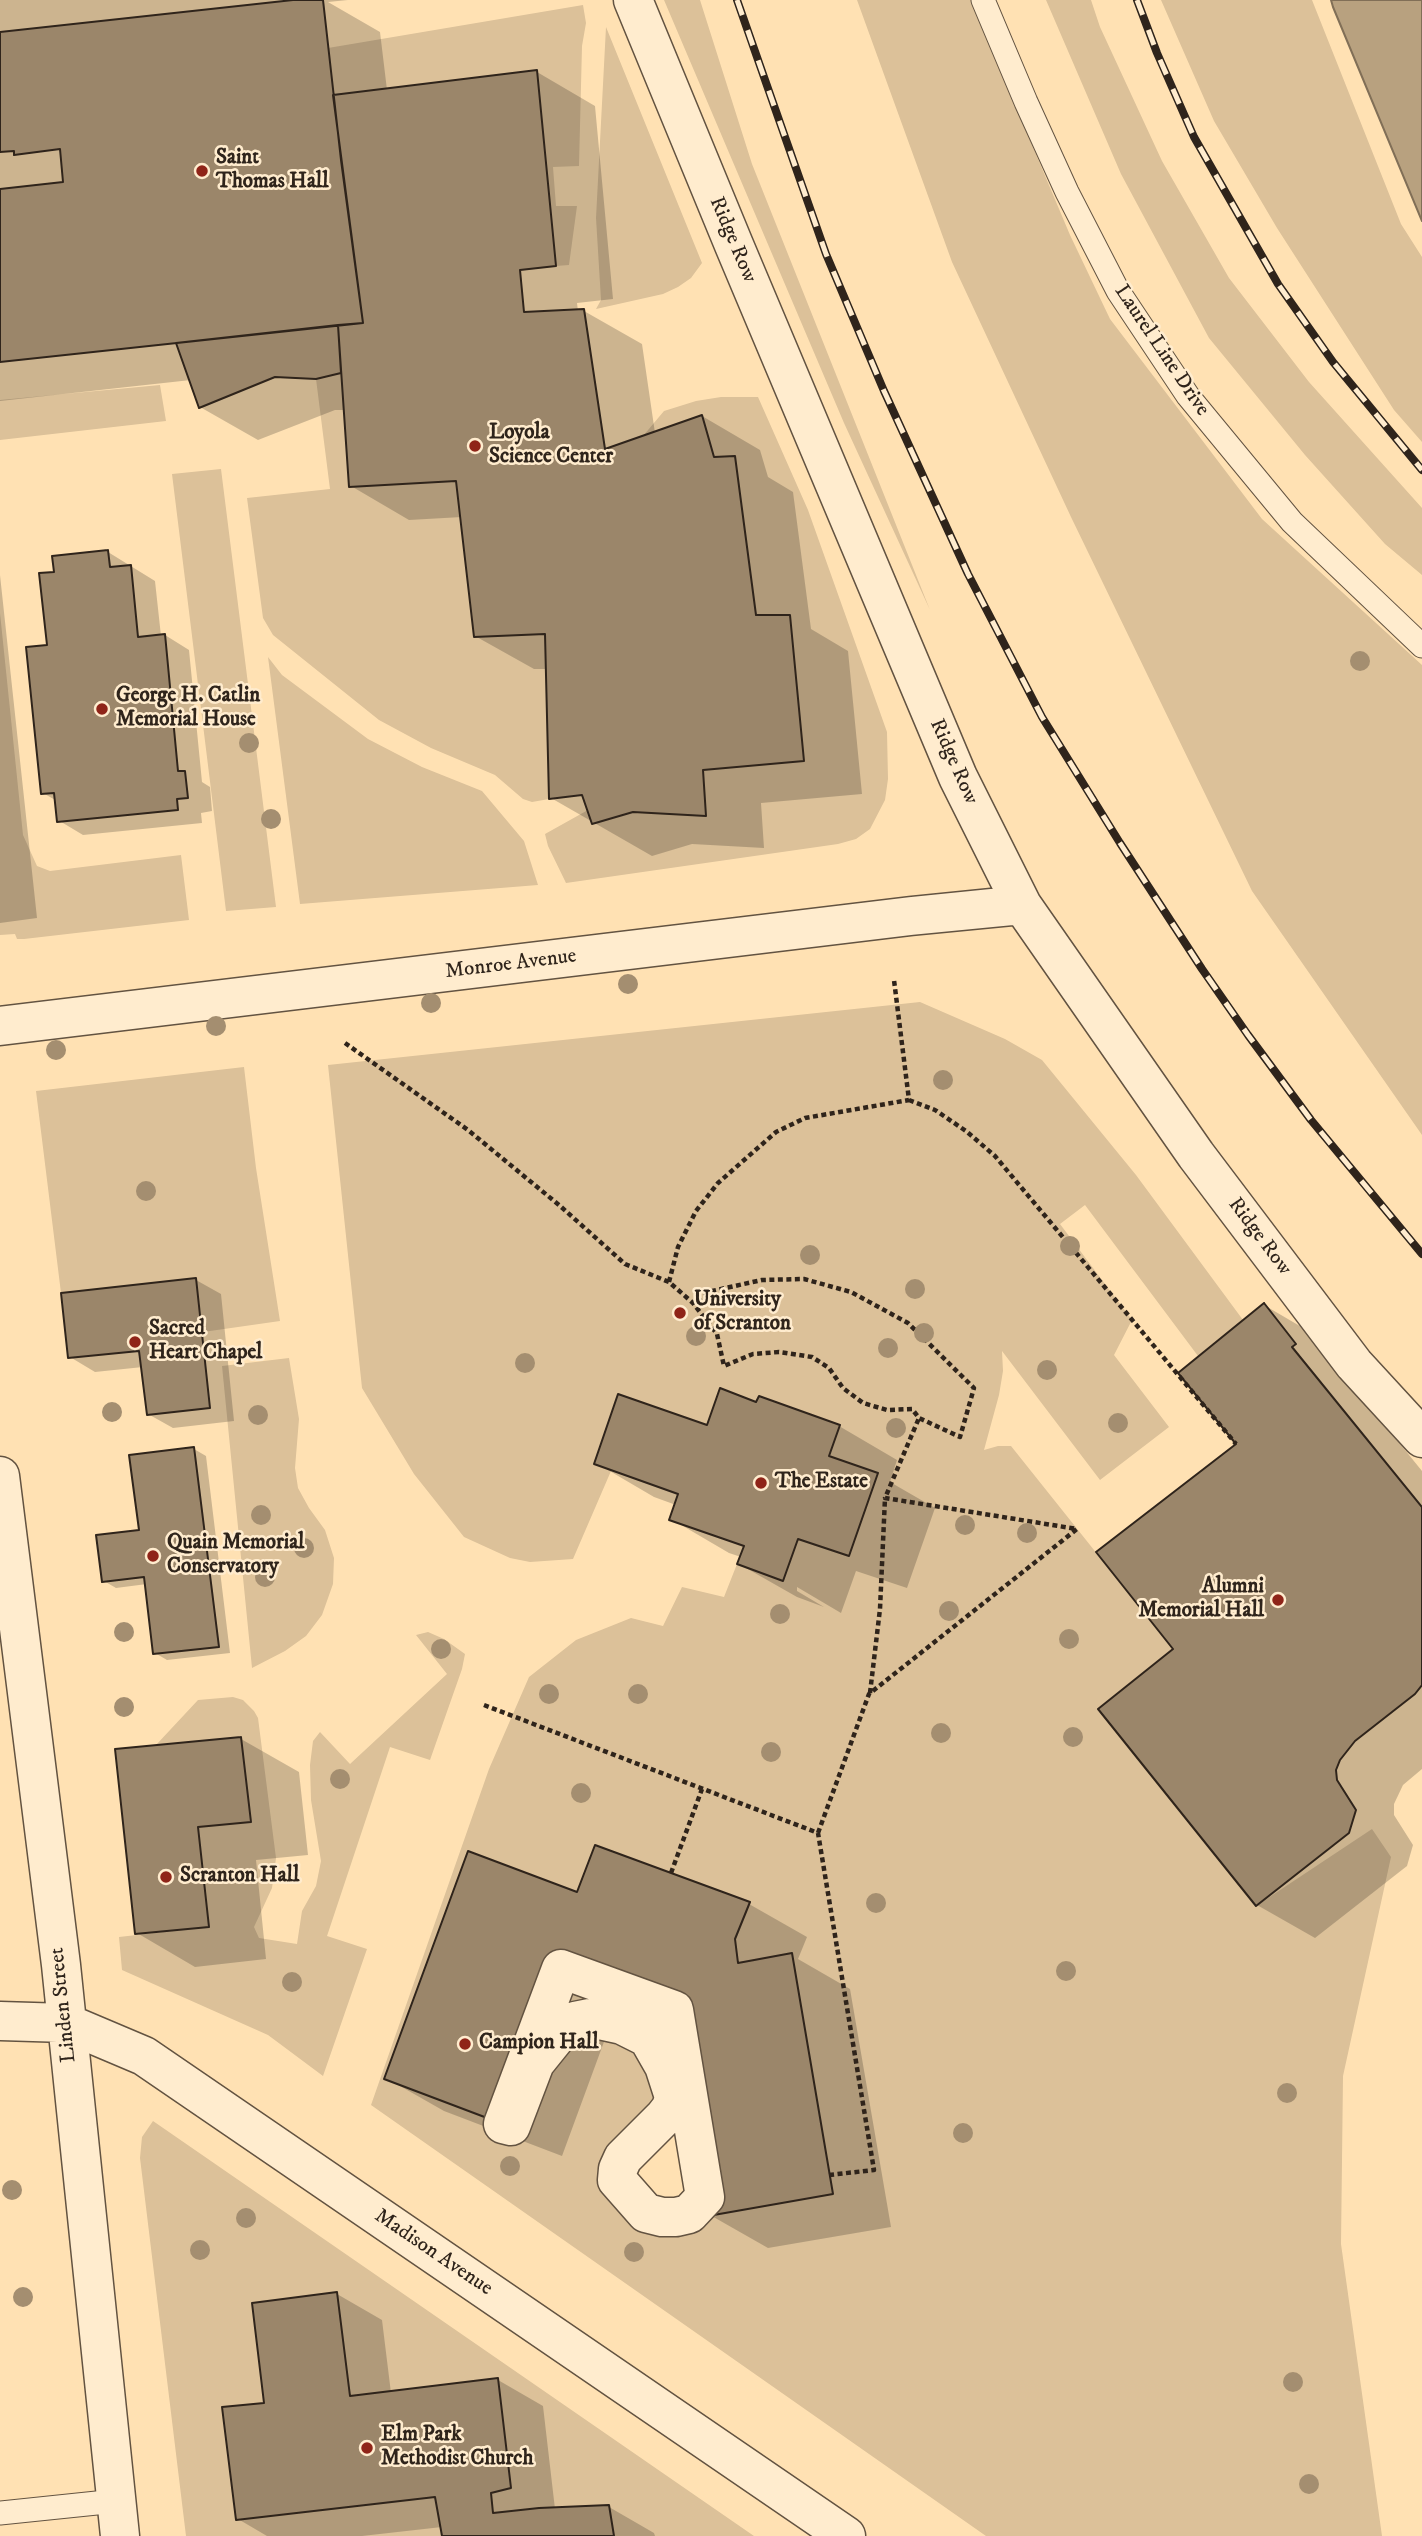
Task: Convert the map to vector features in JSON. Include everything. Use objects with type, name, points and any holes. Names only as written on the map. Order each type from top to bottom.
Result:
[{"type":"street","name":"Ridge Row","points":[[634,0],[958,777],[1022,905],[1196,1155],[1354,1364],[1422,1437]]},
{"type":"street","name":"Monroe Avenue","points":[[0,1026],[1022,905]]},
{"type":"street","name":"Linden Street","points":[[0,1476],[61,1965],[118,2518]]},
{"type":"street","points":[[561,1969],[674,2010],[705,2197],[689,2214],[662,2217],[646,2213],[617,2180],[618,2169],[624,2158],[664,2117],[671,2108],[674,2097],[664,2066],[648,2038],[622,2025],[590,2018],[575,2021],[560,2032],[535,2063],[511,2126],[503,2124],[561,1969]]},
{"type":"street","name":"Madison Avenue","points":[[0,2021],[65,2023],[144,2056],[846,2536]]},
{"type":"lane","name":"Laurel Line Drive","points":[[983,0],[1026,103],[1118,291],[1188,396],[1292,522],[1422,646]]},
{"type":"lane","points":[[0,2513],[118,2518]]},
{"type":"path","points":[[894,980],[909,1100]]},
{"type":"path","points":[[345,1043],[468,1130],[625,1264],[669,1282],[693,1303],[717,1334],[724,1366],[753,1354],[779,1352],[811,1357],[829,1368],[843,1388],[863,1403],[887,1410],[912,1409],[919,1419],[960,1437],[974,1388],[908,1323],[851,1292],[804,1279],[762,1280],[712,1290],[693,1303]]},
{"type":"path","points":[[669,1282],[678,1247],[696,1211],[718,1183],[776,1132],[805,1118],[909,1100],[935,1110],[966,1131],[995,1156],[1236,1444]]},
{"type":"path","points":[[829,2175],[874,2170],[818,1833],[869,1694],[880,1609],[885,1498],[919,1419]]},
{"type":"path","points":[[869,1694],[1077,1529],[885,1498]]},
{"type":"path","points":[[484,1705],[818,1833]]},
{"type":"path","points":[[671,1873],[702,1789]]},
{"type":"shaded area","points":[[664,0],[700,0],[752,164],[930,610],[844,423]]},
{"type":"shaded area","points":[[857,0],[971,0],[1070,235],[1110,319],[1262,519],[1422,665],[1422,1135],[1252,891],[1071,517],[952,262]]},
{"type":"shaded area","points":[[1046,0],[1091,0],[1100,27],[1162,161],[1229,278],[1309,382],[1422,508],[1422,575],[1385,544],[1305,455],[1209,338],[1121,174]]},
{"type":"shaded area","points":[[1161,0],[1312,0],[1401,224],[1422,257],[1422,442],[1394,410],[1277,228],[1214,121]]},
{"type":"shaded area","points":[[1331,0],[1422,0],[1422,221],[1333,7]]},
{"type":"shaded area","points":[[583,5],[586,23],[582,46],[579,166],[553,167],[556,206],[577,206],[569,265],[556,266],[537,70],[333,95],[328,48]]},
{"type":"shaded area","points":[[606,27],[702,263],[691,278],[663,294],[596,309],[601,300],[596,218]]},
{"type":"shaded area","points":[[341,373],[349,487],[456,481],[474,636],[545,634],[549,799],[532,802],[523,799],[495,775],[431,748],[379,720],[273,635],[263,618],[247,498],[330,489],[316,379]]},
{"type":"shaded area","points":[[160,385],[166,421],[0,440],[0,400]]},
{"type":"shaded area","points":[[721,397],[758,397],[808,510],[887,732],[888,779],[885,800],[870,829],[856,839],[838,844],[566,883],[545,834],[588,810],[706,815],[703,770],[804,761],[790,616],[756,615],[735,457],[714,457],[702,415],[643,436],[664,411]]},
{"type":"shaded area","points":[[221,469],[276,907],[226,911],[172,474]]},
{"type":"shaded area","points":[[0,613],[23,835],[37,866],[50,871],[181,855],[189,920],[24,939],[17,939],[15,934],[0,935]]},
{"type":"shaded area","points":[[268,657],[282,675],[368,739],[422,767],[482,791],[524,841],[538,885],[300,904]]},
{"type":"shaded area","points":[[920,1002],[1005,1039],[1042,1060],[1136,1175],[1243,1320],[1198,1356],[1085,1205],[1060,1224],[1132,1320],[1114,1355],[1169,1427],[1100,1480],[1002,1351],[1003,1371],[999,1395],[984,1450],[1011,1446],[1173,1649],[1098,1709],[1256,1906],[1372,1829],[1391,1857],[1343,2076],[1341,2244],[1382,2536],[986,2536],[371,2105],[489,1769],[529,1677],[576,1640],[631,1618],[663,1626],[682,1587],[724,1597],[737,1564],[783,1581],[798,1539],[878,1473],[829,1456],[840,1425],[759,1396],[756,1402],[720,1389],[707,1425],[618,1394],[594,1464],[611,1471],[573,1559],[530,1562],[510,1558],[464,1537],[414,1474],[362,1388],[328,1065]],"holes":[[[595,1845],[735,1939],[738,1963],[792,1954],[829,2175],[647,2213],[623,2158],[674,2097],[622,2025],[384,2078],[468,1851],[577,1892]]]},
{"type":"shaded area","points":[[244,1067],[256,1168],[280,1321],[203,1332],[196,1278],[61,1293],[36,1091]]},
{"type":"shaded area","points":[[289,1358],[299,1419],[295,1468],[298,1488],[325,1530],[334,1558],[333,1584],[322,1615],[306,1636],[285,1651],[252,1668],[222,1366]]},
{"type":"shaded area","points":[[428,1632],[444,1639],[465,1654],[462,1669],[430,1760],[390,1747],[327,1936],[367,1949],[323,2076],[268,2035],[122,1970],[119,1937],[208,1927],[198,1827],[251,1822],[241,1737],[156,1745],[198,1700],[233,1697],[243,1700],[254,1711],[258,1718],[276,1858],[272,1888],[254,1927],[259,1938],[297,1944],[302,1911],[316,1886],[321,1861],[311,1800],[310,1765],[313,1741],[320,1732],[350,1764],[447,1674],[416,1635]]},
{"type":"shaded area","points":[[153,2121],[754,2536],[186,2536],[140,2158],[142,2137]]},
{"type":"building","name":"Saint Thomas Hall","points":[[293,0],[323,0],[363,323],[0,362],[0,189],[63,182],[60,149],[14,155],[14,151],[0,152],[0,32]]},
{"type":"building","name":"Loyola Science Center","points":[[537,70],[556,266],[520,270],[524,312],[584,309],[605,449],[702,415],[714,457],[735,456],[756,615],[790,615],[804,761],[703,770],[706,816],[633,812],[592,824],[582,795],[549,799],[545,634],[474,637],[456,481],[349,487],[338,325],[363,323],[333,95]]},
{"type":"building","points":[[338,325],[341,373],[316,379],[275,377],[199,408],[176,343]]},
{"type":"building","name":"George H. Catlin Memorial House","points":[[108,550],[110,567],[131,565],[138,637],[165,634],[178,771],[185,771],[188,798],[177,799],[178,810],[57,822],[54,793],[41,794],[26,647],[47,645],[39,573],[54,572],[52,556]]},
{"type":"building","name":"Sacred Heart Chapel","points":[[196,1278],[210,1408],[147,1415],[139,1351],[68,1358],[61,1293]]},
{"type":"building","name":"Alumni Memorial Hall","points":[[1264,1303],[1296,1344],[1292,1347],[1422,1507],[1422,1685],[1415,1694],[1355,1741],[1340,1760],[1336,1770],[1337,1780],[1356,1810],[1349,1833],[1256,1906],[1098,1709],[1173,1649],[1096,1552],[1236,1444],[1178,1373]]},
{"type":"building","name":"The Estate","points":[[720,1388],[756,1402],[759,1396],[840,1425],[829,1456],[878,1473],[849,1556],[798,1539],[783,1581],[737,1564],[744,1546],[669,1520],[678,1494],[594,1464],[618,1394],[707,1425]]},
{"type":"building","name":"Quain Memorial Conservatory","points":[[194,1447],[219,1647],[153,1654],[144,1577],[102,1582],[96,1535],[139,1530],[129,1455]]},
{"type":"building","name":"Scranton Hall","points":[[241,1737],[251,1822],[198,1827],[209,1927],[135,1934],[115,1749]]},
{"type":"building","name":"Campion Hall","points":[[595,1845],[750,1902],[735,1939],[738,1963],[792,1953],[833,2194],[708,2216],[674,2010],[561,1969],[503,2124],[384,2079],[468,1851],[577,1892]]},
{"type":"building","name":"Elm Park Methodist Church","points":[[337,2292],[350,2396],[498,2378],[511,2488],[491,2493],[493,2513],[609,2505],[614,2536],[442,2536],[435,2497],[236,2520],[222,2407],[264,2403],[252,2303]]},
{"type":"railway","points":[[737,0],[826,254],[884,391],[968,574],[1042,717],[1120,843],[1248,1035],[1311,1120],[1422,1254]]},
{"type":"railway","points":[[1137,0],[1194,137],[1278,284],[1333,362],[1422,470]]},
{"type":"place","name":"Saint Thomas Hall","points":[[202,171]]},
{"type":"place","name":"Loyola Science Center","points":[[475,446]]},
{"type":"place","name":"George H. Catlin Memorial House","points":[[102,709]]},
{"type":"place","name":"University of Scranton","points":[[680,1313]]},
{"type":"place","name":"Sacred Heart Chapel","points":[[135,1342]]},
{"type":"place","name":"The Estate","points":[[761,1483]]},
{"type":"place","name":"Quain Memorial Conservatory","points":[[153,1556]]},
{"type":"place","name":"Alumni Memorial Hall","points":[[1278,1600]]},
{"type":"place","name":"Scranton Hall","points":[[166,1877]]},
{"type":"place","name":"Campion Hall","points":[[465,2044]]},
{"type":"place","name":"Elm Park Methodist Church","points":[[367,2448]]}]
